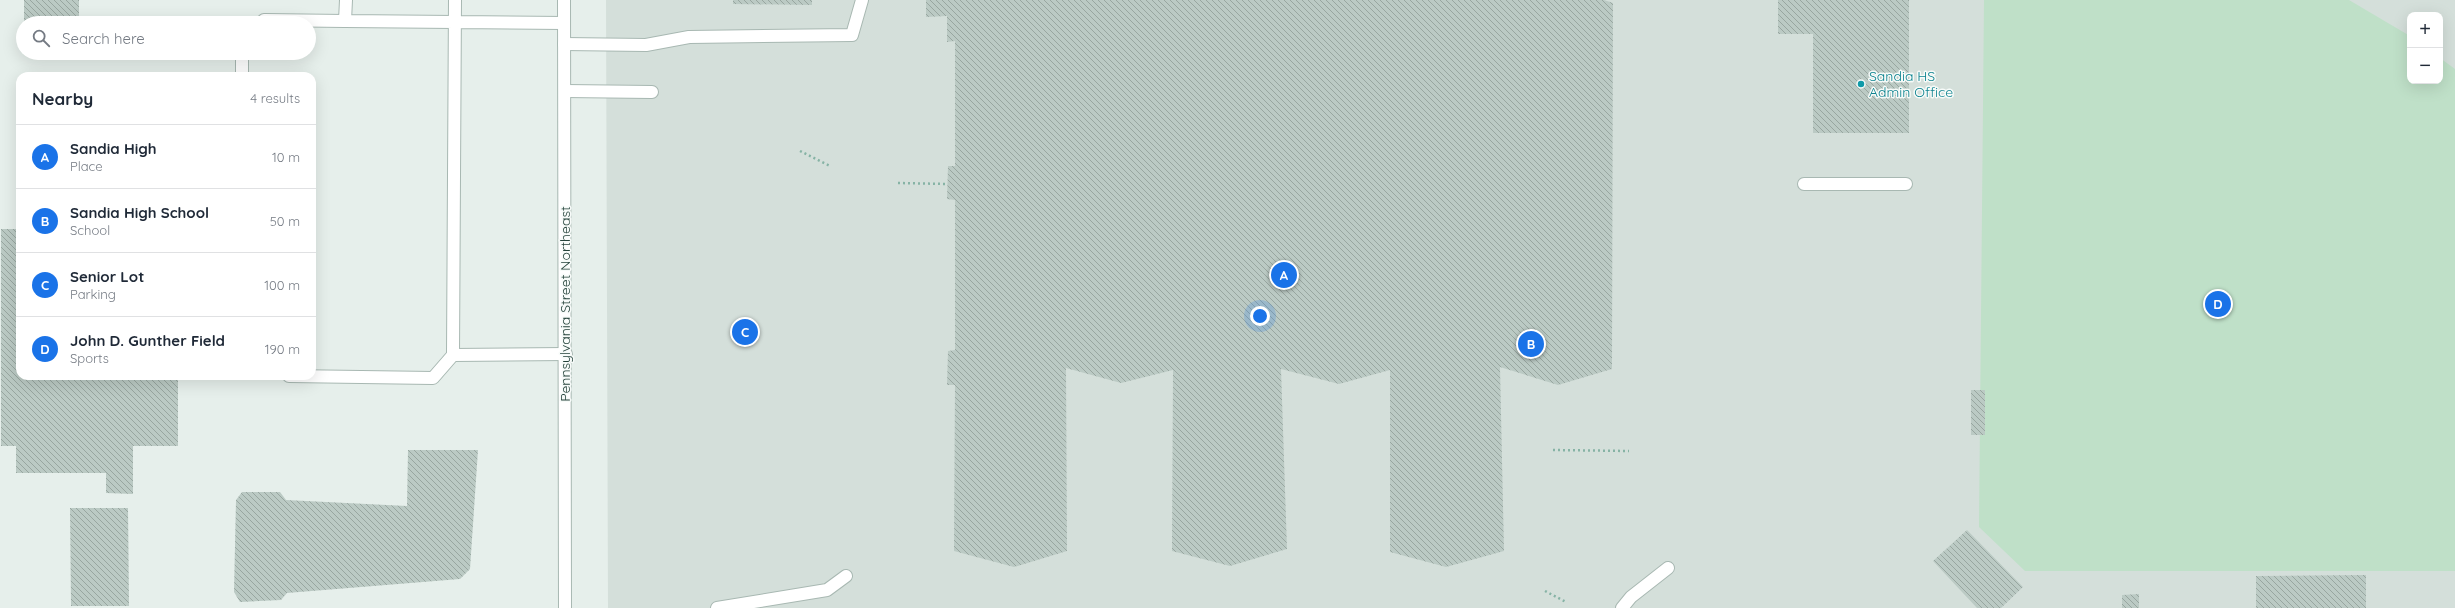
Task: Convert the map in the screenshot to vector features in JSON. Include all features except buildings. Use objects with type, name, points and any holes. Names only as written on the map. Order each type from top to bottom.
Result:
[{"type":"street","points":[[345,21],[346,0]]},
{"type":"street","points":[[316,376],[433,378],[453,355],[455,0]]},
{"type":"street","name":"Pennsylvania Street Northeast","points":[[564,0],[566,354],[565,608]]},
{"type":"street","points":[[564,44],[646,45],[689,38],[852,35],[862,0]]},
{"type":"street","points":[[316,21],[564,23]]},
{"type":"street","points":[[242,60],[242,72]]},
{"type":"street","points":[[565,91],[652,92]]},
{"type":"street","points":[[1804,184],[1906,184]]},
{"type":"street","points":[[453,355],[566,354]]},
{"type":"street","points":[[1622,608],[1631,597],[1668,568]]},
{"type":"street","points":[[717,608],[827,590],[846,576]]},
{"type":"path","points":[[800,152],[830,166]]},
{"type":"path","points":[[898,183],[947,184]]},
{"type":"path","points":[[1553,450],[1629,451]]},
{"type":"path","points":[[1545,591],[1566,602]]},
{"type":"shaded area","points":[[606,0],[2455,0],[2455,608],[608,608]]},
{"type":"green space","points":[[1984,0],[2349,0],[2407,34],[2407,84],[2443,84],[2443,60],[2455,69],[2455,571],[2025,571],[1979,527]]},
{"type":"place","name":"Sandia HS Admin Office","points":[[1861,84]]},
{"type":"place","name":"Sandia High","points":[[1284,275]]},
{"type":"place","name":"John D. Gunther Field","points":[[2218,304]]},
{"type":"place","name":"Senior Lot","points":[[745,332]]},
{"type":"place","name":"Sandia High School","points":[[1531,344]]}]
